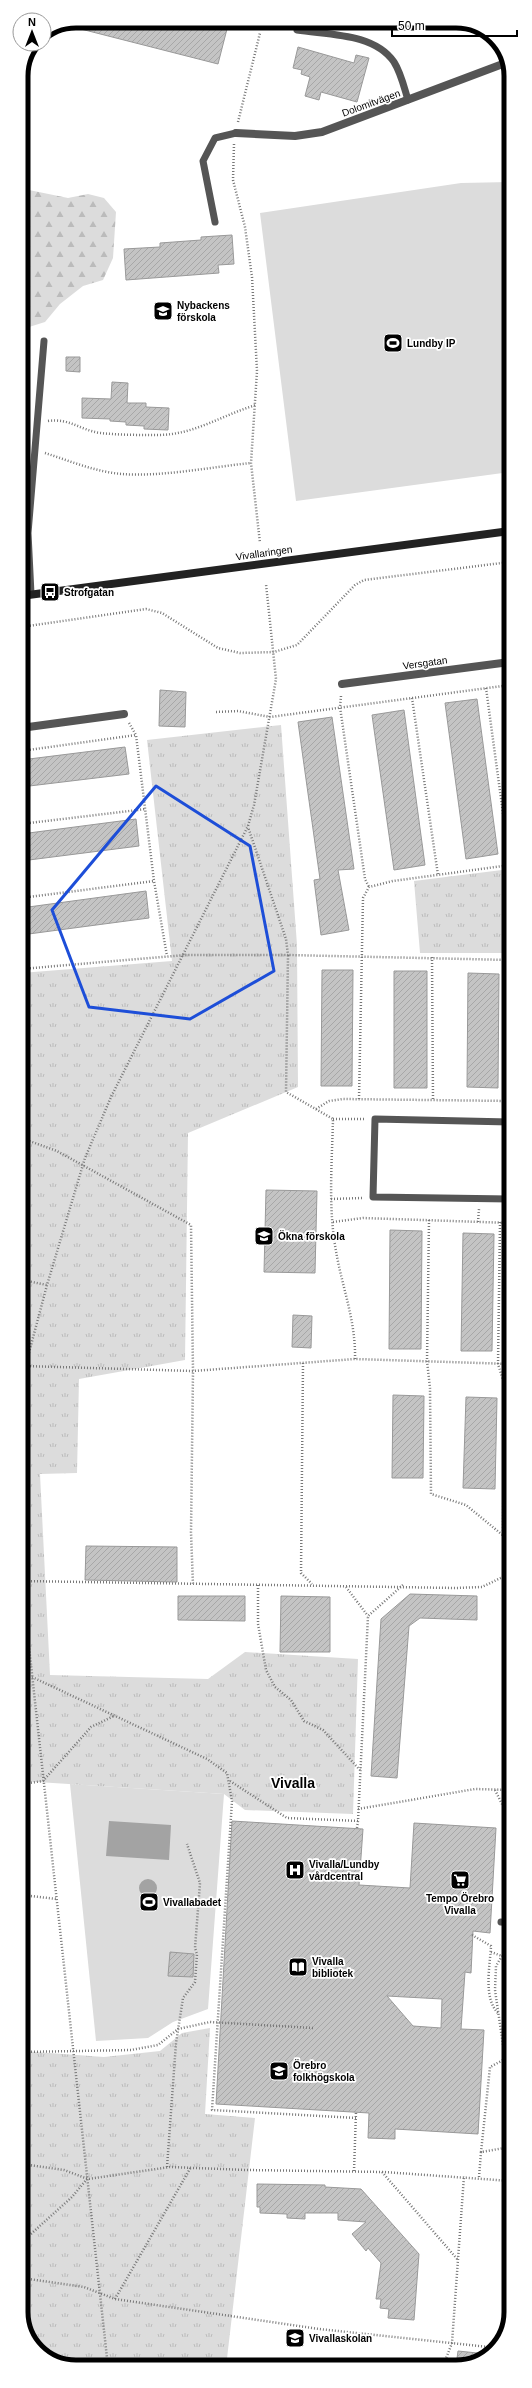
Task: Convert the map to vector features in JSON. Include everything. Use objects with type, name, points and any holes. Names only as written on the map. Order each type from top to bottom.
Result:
[{"type":"street","name":"Dolomitvägen","points":[[236,133],[295,136],[322,132],[502,64]]},
{"type":"street","name":"Vivallaringen","points":[[28,595],[504,532]]},
{"type":"street","name":"Versgatan","points":[[342,684],[504,663]]},
{"type":"street","points":[[28,727],[124,714]]},
{"type":"lane","points":[[297,30],[364,40],[381,48],[394,63],[408,100]]},
{"type":"lane","points":[[215,222],[203,161],[215,138],[236,133]]},
{"type":"lane","points":[[31,594],[28,533],[44,341]]},
{"type":"lane","points":[[504,1122],[374,1119],[373,1197],[504,1199]]},
{"type":"path","points":[[260,28],[236,133],[233,153],[233,180],[244,226],[252,277],[257,371],[256,405],[251,463],[260,543]]},
{"type":"path","points":[[288,28],[297,30]]},
{"type":"path","points":[[37,423],[67,421],[99,433],[158,435],[186,433],[236,411],[256,405]]},
{"type":"path","points":[[35,449],[84,466],[122,474],[143,474],[251,463]]},
{"type":"path","points":[[28,626],[146,610],[162,612],[218,648],[240,653],[274,652],[297,644],[355,585],[364,580],[504,563]]},
{"type":"path","points":[[28,1352],[82,1166],[111,1097],[248,826],[254,805],[276,679],[266,584]]},
{"type":"path","points":[[342,684],[340,707],[365,879],[369,887]]},
{"type":"path","points":[[216,712],[238,711],[270,716],[504,686]]},
{"type":"path","points":[[486,688],[504,821]]},
{"type":"path","points":[[412,698],[438,875]]},
{"type":"path","points":[[124,714],[136,736],[154,881],[167,956]]},
{"type":"path","points":[[28,750],[136,736]]},
{"type":"path","points":[[28,823],[146,809]]},
{"type":"path","points":[[248,826],[286,939],[288,955],[286,1092],[333,1119],[374,1119]]},
{"type":"path","points":[[360,1099],[363,898],[369,887],[394,881],[504,866]]},
{"type":"path","points":[[28,897],[154,881]]},
{"type":"path","points":[[28,968],[184,955],[432,957],[504,960]]},
{"type":"path","points":[[432,957],[433,1100]]},
{"type":"path","points":[[316,1109],[329,1101],[360,1099],[504,1101]]},
{"type":"path","points":[[333,1119],[331,1198],[335,1249],[354,1330],[356,1359]]},
{"type":"path","points":[[28,1140],[39,1143],[191,1226],[193,1371],[191,1532],[193,1585]]},
{"type":"path","points":[[331,1198],[373,1197]]},
{"type":"path","points":[[333,1222],[363,1218],[504,1222]]},
{"type":"path","points":[[429,1220],[427,1362],[430,1388],[431,1494],[466,1505],[503,1537]]},
{"type":"path","points":[[500,1222],[498,1364],[504,1383],[503,1537]]},
{"type":"path","points":[[28,1281],[47,1285]]},
{"type":"path","points":[[28,1366],[193,1371],[356,1359],[504,1364]]},
{"type":"path","points":[[303,1363],[301,1573],[313,1584]]},
{"type":"path","points":[[28,1582],[193,1585],[313,1584],[346,1587],[403,1585],[482,1587],[504,1576]]},
{"type":"path","points":[[258,1585],[258,1624],[266,1670],[272,1682],[275,1687],[291,1700],[304,1721],[323,1730],[360,1771]]},
{"type":"path","points":[[368,1616],[403,1585]]},
{"type":"path","points":[[346,1587],[368,1616],[358,1828]]},
{"type":"path","points":[[28,1641],[107,2360]]},
{"type":"path","points":[[32,1676],[207,1759],[227,1773],[230,1781],[232,1801],[212,2110],[356,2118]]},
{"type":"path","points":[[28,1783],[43,1781],[91,1727],[114,1715]]},
{"type":"path","points":[[230,1781],[287,1818],[358,1821]]},
{"type":"path","points":[[358,1809],[474,1789],[504,1790]]},
{"type":"path","points":[[495,1790],[504,1808]]},
{"type":"path","points":[[167,2167],[178,2029],[183,1998],[196,1982],[198,1954],[195,1948],[200,1884],[187,1844]]},
{"type":"path","points":[[28,1895],[56,1899]]},
{"type":"path","points":[[472,1935],[491,1946],[489,1993],[491,2007],[499,2014]]},
{"type":"path","points":[[491,1952],[502,1956]]},
{"type":"path","points":[[504,1953],[496,1966],[495,1990],[504,2052]]},
{"type":"path","points":[[28,2052],[131,2050],[158,2045],[178,2029],[210,2022],[313,2028]]},
{"type":"path","points":[[479,2177],[490,2067],[504,2060]]},
{"type":"path","points":[[354,2171],[356,2112]]},
{"type":"path","points":[[481,2152],[504,2148]]},
{"type":"path","points":[[28,2165],[64,2170],[88,2179],[167,2167],[191,2167],[381,2172],[464,2176],[504,2180]]},
{"type":"path","points":[[115,2299],[191,2167]]},
{"type":"path","points":[[381,2172],[458,2260]]},
{"type":"path","points":[[446,2360],[452,2343],[464,2176]]},
{"type":"path","points":[[28,2237],[72,2197],[88,2179]]},
{"type":"path","points":[[28,2279],[84,2287],[115,2299],[320,2329],[489,2347]]},
{"type":"highlighted area","points":[[156,786],[250,846],[274,971],[190,1019],[89,1007],[52,910]]},
{"type":"green space","name":"Lundby IP","points":[[504,182],[504,473],[296,501],[260,213],[461,183]]},
{"type":"green space","points":[[28,189],[68,198],[88,194],[104,198],[116,212],[113,258],[103,280],[83,286],[60,304],[45,322],[29,327]]},
{"type":"green space","points":[[281,725],[297,945],[298,1087],[188,1133],[185,1360],[79,1379],[77,1473],[40,1474],[50,1675],[208,1679],[245,1652],[358,1659],[353,1814],[245,1810],[224,1794],[28,1781],[28,972],[172,961],[147,740]]},
{"type":"green space","points":[[504,870],[504,953],[420,953],[414,881]]},
{"type":"green space","name":"Vivallabadet","points":[[70,1784],[224,1794],[208,2009],[173,2022],[148,2038],[96,2041]]},
{"type":"green space","points":[[210,2028],[205,2114],[255,2118],[227,2360],[72,2360],[57,2356],[44,2348],[34,2336],[29,2322],[28,2312],[28,2051],[104,2057],[160,2051],[182,2033]]},
{"type":"shaded area","points":[[109,1821],[171,1825],[169,1860],[106,1856]]},
{"type":"shaded area","points":[[148,1879],[154,1882],[157,1888],[154,1894],[148,1897],[142,1894],[139,1888],[142,1882]]},
{"type":"building","points":[[77,28],[223,28],[227,29],[218,64]]},
{"type":"building","points":[[298,47],[354,63],[356,55],[369,58],[357,102],[321,92],[319,100],[305,96],[310,77],[301,74],[302,70],[293,68]]},
{"type":"building","points":[[232,235],[234,264],[218,265],[219,273],[126,280],[124,249],[160,247],[160,243],[201,240],[201,237]]},
{"type":"building","points":[[66,357],[80,357],[80,372],[66,371]]},
{"type":"building","points":[[112,382],[128,383],[127,403],[146,403],[146,407],[169,408],[168,430],[144,429],[144,426],[126,425],[126,422],[110,421],[110,419],[82,418],[82,398],[111,399]]},
{"type":"building","points":[[160,690],[186,692],[185,727],[159,726]]},
{"type":"building","points":[[477,699],[498,854],[466,859],[445,703]]},
{"type":"building","points":[[404,710],[425,865],[394,870],[372,715]]},
{"type":"building","points":[[332,717],[354,869],[338,870],[349,930],[321,935],[314,880],[320,879],[298,722]]},
{"type":"building","points":[[125,747],[129,774],[28,786],[28,759]]},
{"type":"building","points":[[136,819],[139,846],[28,860],[28,833]]},
{"type":"building","points":[[146,891],[149,918],[28,934],[28,907]]},
{"type":"building","points":[[322,970],[353,970],[352,1086],[321,1086]]},
{"type":"building","points":[[394,971],[427,971],[427,1088],[394,1088]]},
{"type":"building","points":[[468,973],[499,974],[498,1088],[467,1087]]},
{"type":"building","points":[[266,1190],[317,1191],[315,1273],[264,1272]]},
{"type":"building","points":[[390,1230],[422,1231],[421,1349],[389,1349]]},
{"type":"building","points":[[463,1233],[494,1234],[492,1351],[461,1351]]},
{"type":"building","points":[[293,1315],[312,1316],[311,1348],[292,1347]]},
{"type":"building","points":[[393,1395],[424,1396],[423,1478],[392,1478]]},
{"type":"building","points":[[466,1397],[497,1398],[495,1489],[463,1488]]},
{"type":"building","points":[[86,1546],[177,1547],[177,1582],[85,1580]]},
{"type":"building","points":[[410,1594],[477,1596],[477,1620],[420,1618],[409,1626],[397,1778],[371,1776],[381,1619]]},
{"type":"building","points":[[178,1596],[245,1596],[245,1621],[178,1620]]},
{"type":"building","points":[[281,1596],[330,1597],[330,1652],[280,1652]]},
{"type":"building","points":[[232,1821],[363,1829],[359,1885],[410,1888],[414,1823],[496,1828],[490,1933],[473,1931],[471,1973],[465,1972],[461,2029],[484,2030],[478,2134],[395,2129],[395,2139],[368,2138],[369,2113],[216,2104]],"holes":[[[387,1996],[442,1999],[441,2028],[413,2026]]]},
{"type":"building","points":[[170,1952],[194,1954],[193,1977],[168,1976]]},
{"type":"building","points":[[257,2184],[325,2185],[325,2187],[361,2189],[419,2254],[414,2320],[388,2318],[389,2309],[380,2308],[381,2299],[376,2299],[381,2263],[368,2248],[366,2251],[352,2234],[366,2222],[338,2220],[338,2213],[305,2213],[305,2219],[287,2218],[287,2214],[260,2213],[260,2207],[257,2207]]},
{"type":"building","points":[[458,2351],[481,2353],[466,2359],[457,2360]]},
{"type":"place","name":"Nybackens förskola","points":[[163,311]]},
{"type":"place","name":"Lundby IP","points":[[393,343]]},
{"type":"place","name":"Strofgatan","points":[[50,592]]},
{"type":"place","name":"Ökna förskola","points":[[264,1236]]},
{"type":"place","name":"Vivalla/Lundby vårdcentral","points":[[295,1870]]},
{"type":"place","name":"Tempo Örebro Vivalla","points":[[460,1880]]},
{"type":"place","name":"Vivallabadet","points":[[149,1902]]},
{"type":"place","name":"Vivalla bibliotek","points":[[298,1967]]},
{"type":"place","name":"Örebro folkhögskola","points":[[279,2071]]},
{"type":"place","name":"Vivallaskolan","points":[[295,2338]]},
{"type":"district","name":"Vivalla","points":[[293,1783]]}]
